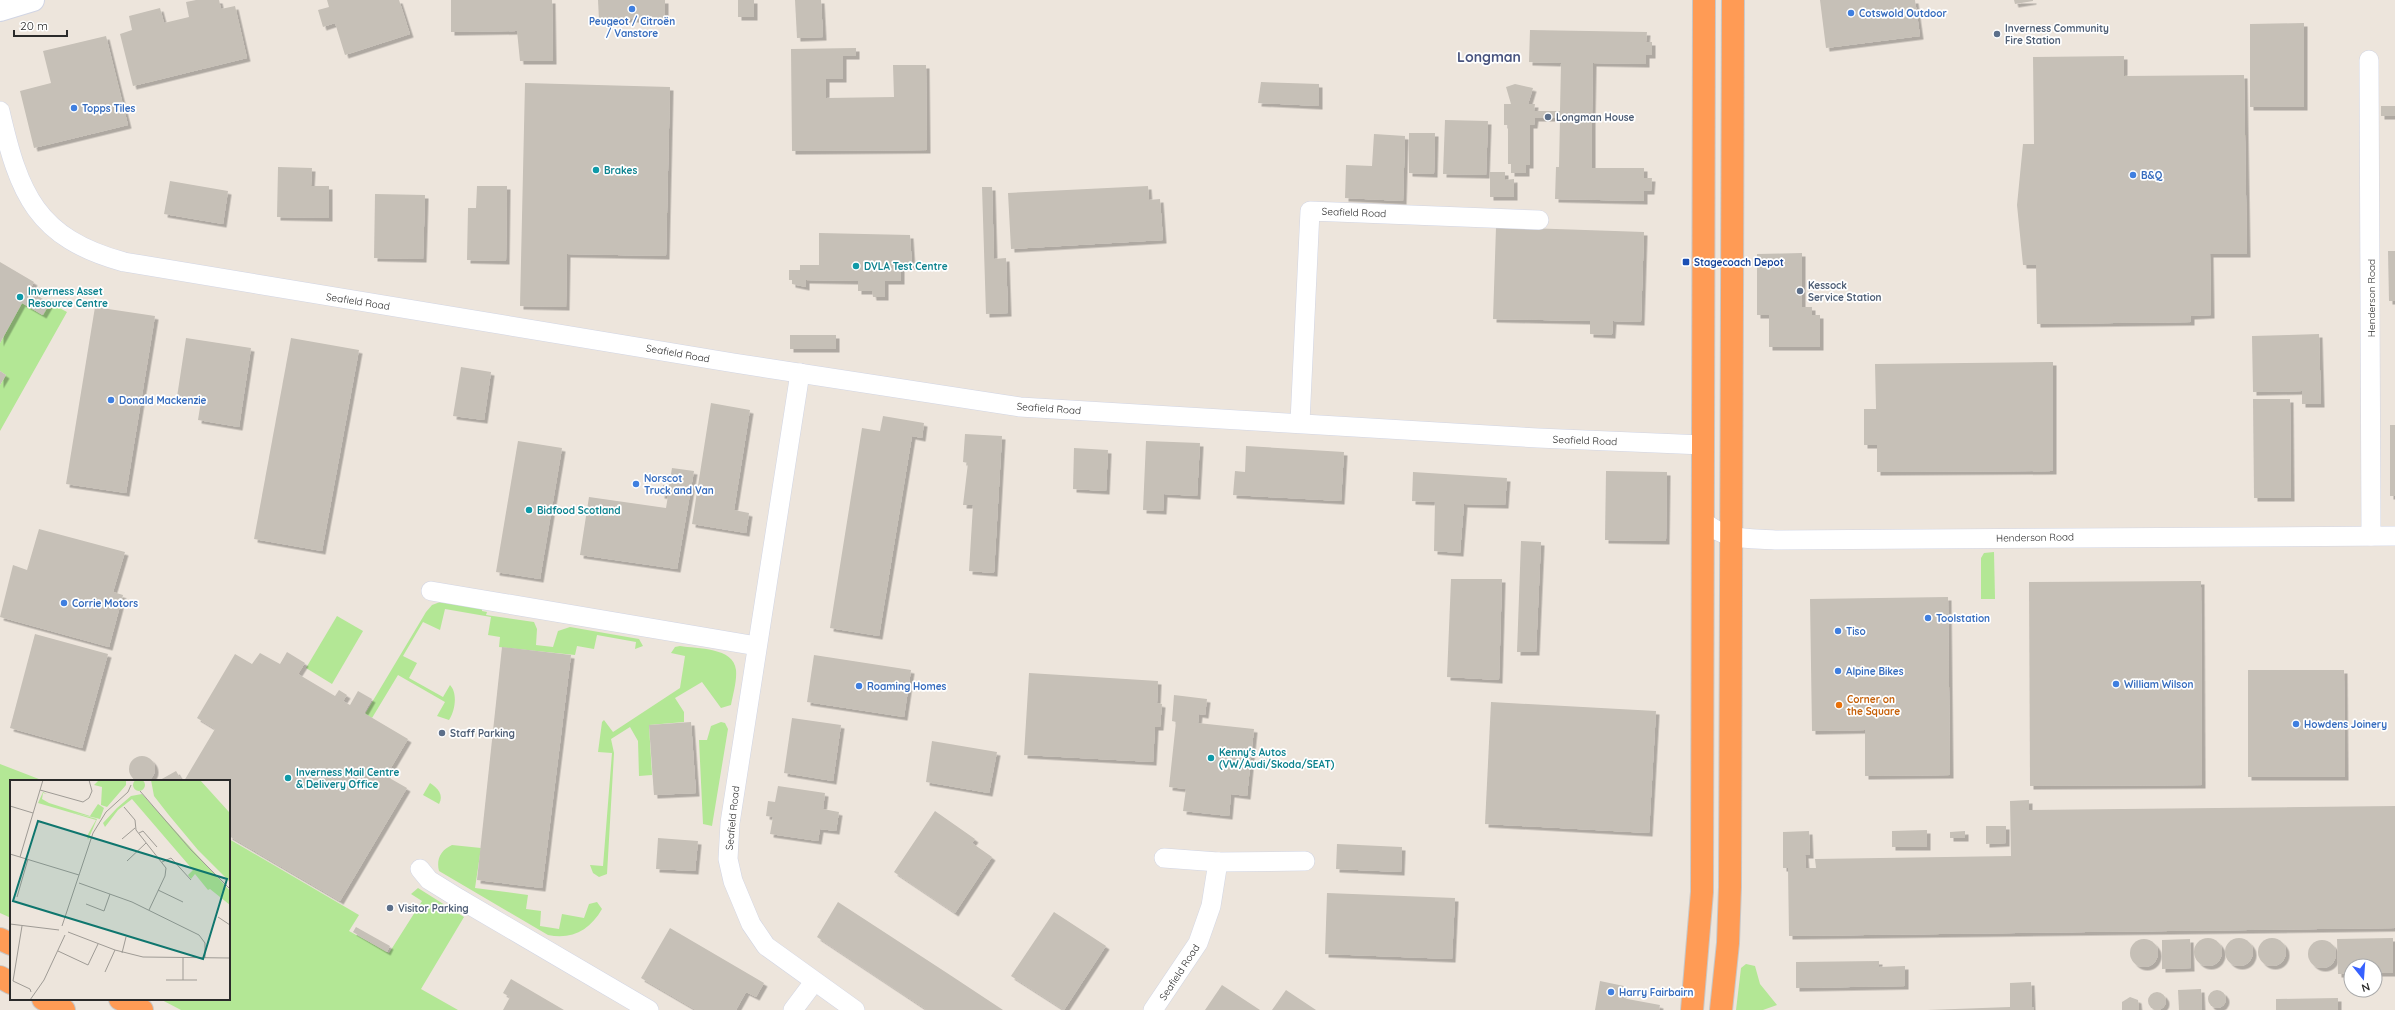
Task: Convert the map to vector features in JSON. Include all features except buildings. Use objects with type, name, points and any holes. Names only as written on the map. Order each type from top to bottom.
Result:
[{"type":"highway","points":[[1692,1010],[1702,892],[1704,0]]},
{"type":"highway","points":[[1721,1010],[1728,943],[1730,887],[1733,0]]},
{"type":"highway","points":[[0,939],[10,944]]},
{"type":"highway","points":[[0,977],[10,982]]},
{"type":"highway","points":[[45,1000],[64,1010]]},
{"type":"highway","points":[[122,1000],[142,1010]]},
{"type":"street","points":[[0,10],[33,0]]},
{"type":"street","name":"Henderson Road","points":[[2369,60],[2371,536]]},
{"type":"street","name":"Seafield Road","points":[[0,111],[21,186],[40,215],[73,243],[97,255],[131,264],[800,373],[1020,407],[1300,422],[1538,438],[1703,445]]},
{"type":"street","name":"Seafield Road","points":[[1300,422],[1310,211],[1539,220]]},
{"type":"street","name":"Seafield Road","points":[[800,373],[730,823],[728,860],[733,881],[741,902],[751,924],[766,946],[814,982],[855,1010]]},
{"type":"street","name":"Henderson Road","points":[[1703,521],[1716,532],[1732,538],[1782,540],[2395,536]]},
{"type":"street","points":[[431,591],[757,646]]},
{"type":"street","points":[[1164,858],[1218,862],[1305,861]]},
{"type":"street","name":"Seafield Road","points":[[1153,1010],[1198,943],[1211,906],[1218,862]]},
{"type":"street","points":[[420,869],[429,880],[458,898],[649,1010]]},
{"type":"street","points":[[793,1010],[814,982]]},
{"type":"green space","points":[[22,303],[42,315],[50,303],[67,312],[0,431],[0,385],[6,375],[0,371],[0,343]]},
{"type":"green space","points":[[1994,552],[1995,599],[1981,599],[1981,558],[1984,553]]},
{"type":"green space","points":[[440,602],[482,608],[482,611],[487,612],[486,615],[534,622],[537,629],[536,645],[553,647],[558,631],[570,627],[639,639],[643,646],[635,649],[636,642],[597,635],[594,649],[577,646],[575,655],[499,647],[500,637],[488,635],[491,617],[445,609],[440,630],[423,622],[403,656],[417,663],[409,678],[443,697],[450,685],[454,693],[455,702],[453,712],[449,720],[437,716],[445,702],[398,675],[372,718],[365,714],[426,612],[432,605]]},
{"type":"green space","points":[[337,616],[363,631],[332,684],[306,668]]},
{"type":"green space","points":[[680,646],[714,650],[729,657],[734,662],[736,679],[731,705],[721,708],[702,682],[675,698],[684,712],[684,722],[649,725],[652,775],[639,776],[638,741],[630,727],[611,739],[614,753],[607,874],[599,877],[593,873],[590,865],[603,866],[612,753],[598,752],[602,722],[604,720],[613,732],[680,688],[685,656],[671,653],[675,647]]},
{"type":"green space","points":[[721,722],[725,723],[728,729],[712,826],[703,824],[699,740],[707,740],[711,726]]},
{"type":"green space","points":[[0,764],[41,780],[10,780],[10,918],[0,913]]},
{"type":"green space","points":[[430,783],[439,792],[441,798],[439,804],[423,795]]},
{"type":"green space","points":[[230,840],[359,915],[349,931],[389,953],[422,901],[411,894],[418,888],[464,917],[421,989],[458,1010],[181,1010],[162,1000],[230,1000]]},
{"type":"green space","points":[[452,845],[481,848],[475,888],[528,895],[526,909],[541,911],[540,926],[559,929],[562,914],[584,918],[589,904],[597,902],[602,909],[592,923],[580,932],[565,936],[548,935],[439,871],[438,863],[440,855],[445,849]]},
{"type":"green space","points":[[1746,964],[1755,966],[1760,984],[1777,1005],[1763,1010],[1736,1010],[1741,968]]},
{"type":"place","name":"Peugeot / Citroën / Vanstore","points":[[632,9]]},
{"type":"place","name":"Cotswold Outdoor","points":[[1851,13]]},
{"type":"place","name":"Inverness Community Fire Station","points":[[1997,34]]},
{"type":"place","name":"Topps Tiles","points":[[74,108]]},
{"type":"place","name":"Longman House","points":[[1548,117]]},
{"type":"place","name":"Brakes","points":[[596,170]]},
{"type":"place","name":"B&Q","points":[[2133,175]]},
{"type":"place","name":"Stagecoach Depot","points":[[1686,262]]},
{"type":"place","name":"DVLA Test Centre","points":[[856,266]]},
{"type":"place","name":"Kessock Service Station","points":[[1800,291]]},
{"type":"place","name":"Inverness Asset Resource Centre","points":[[20,297]]},
{"type":"place","name":"Donald Mackenzie","points":[[111,400]]},
{"type":"place","name":"Norscot Truck and Van","points":[[636,484]]},
{"type":"place","name":"Bidfood Scotland","points":[[529,510]]},
{"type":"place","name":"Corrie Motors","points":[[64,603]]},
{"type":"place","name":"Toolstation","points":[[1928,618]]},
{"type":"place","name":"Tiso","points":[[1838,631]]},
{"type":"place","name":"Alpine Bikes","points":[[1838,671]]},
{"type":"place","name":"William Wilson","points":[[2116,684]]},
{"type":"place","name":"Roaming Homes","points":[[859,686]]},
{"type":"place","name":"Corner on the Square","points":[[1839,705]]},
{"type":"place","name":"Howdens Joinery","points":[[2296,724]]},
{"type":"place","name":"Staff Parking","points":[[442,733]]},
{"type":"place","name":"Kenny's Autos (VW/Audi/Skoda/SEAT)","points":[[1211,758]]},
{"type":"place","name":"Inverness Mail Centre & Delivery Office","points":[[288,778]]},
{"type":"place","name":"Visitor Parking","points":[[390,908]]},
{"type":"place","name":"Harry Fairbairn","points":[[1611,992]]},
{"type":"district","name":"Longman","points":[[1489,57]]}]
